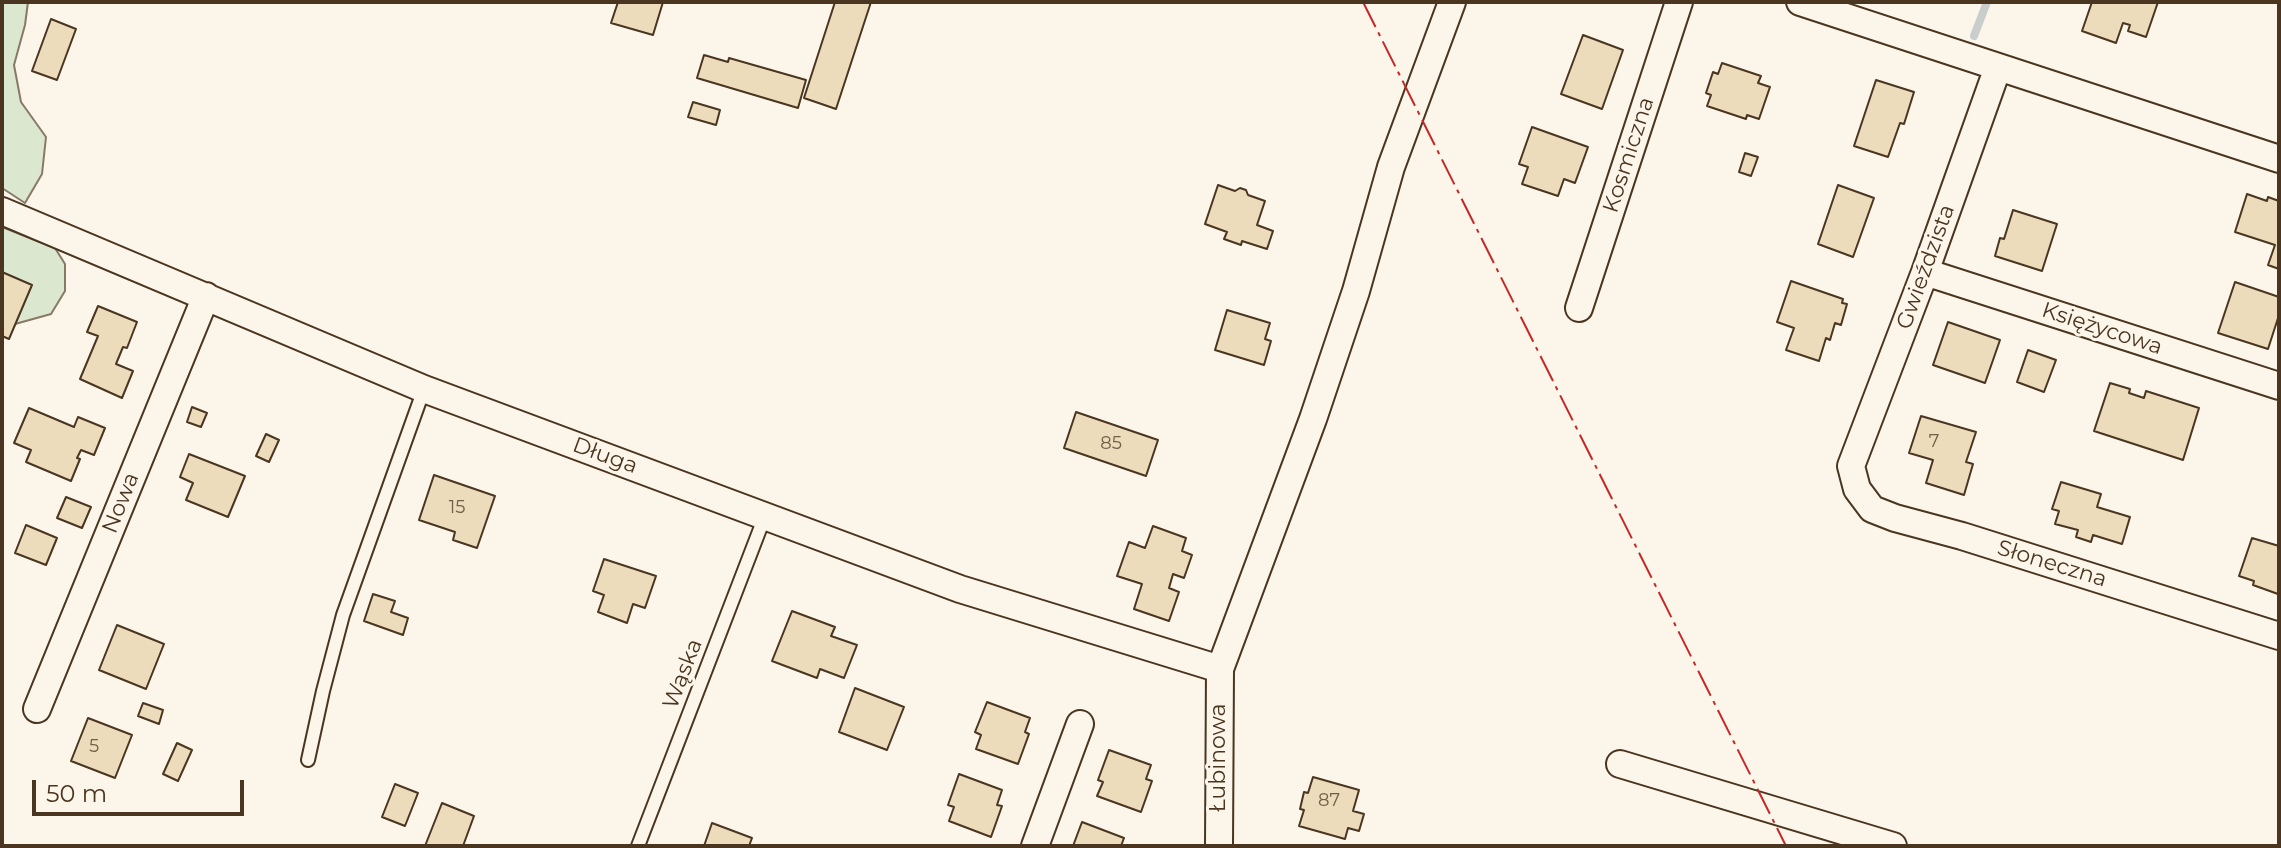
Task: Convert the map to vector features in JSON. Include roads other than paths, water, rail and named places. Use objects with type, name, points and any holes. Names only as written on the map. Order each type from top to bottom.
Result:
[{"type":"street","points":[[1220,669],[1313,419],[1356,291],[1391,167],[1452,2]]},
{"type":"street","name":"Kosmiczna","points":[[1579,308],[1679,2]]},
{"type":"street","points":[[1807,3],[2279,159]]},
{"type":"street","name":"Gwieździsta","points":[[1851,466],[1998,67]]},
{"type":"street","name":"Długa","points":[[2,211],[424,389],[960,589],[1220,669]]},
{"type":"street","name":"Księżycowa","points":[[1925,272],[2279,386]]},
{"type":"street","name":"Nowa","points":[[37,709],[206,296]]},
{"type":"street","name":"Słoneczna","points":[[1851,466],[1857,489],[1872,509],[2279,636]]},
{"type":"street","name":"Łubinowa","points":[[1219,846],[1220,669]]},
{"type":"street","points":[[1035,846],[1080,724]]},
{"type":"street","points":[[1620,764],[1893,846]]},
{"type":"lane","points":[[308,760],[343,615],[424,389]]},
{"type":"lane","name":"Wąska","points":[[638,846],[765,516]]},
{"type":"waterway","points":[[1974,36],[1987,2]]}]
